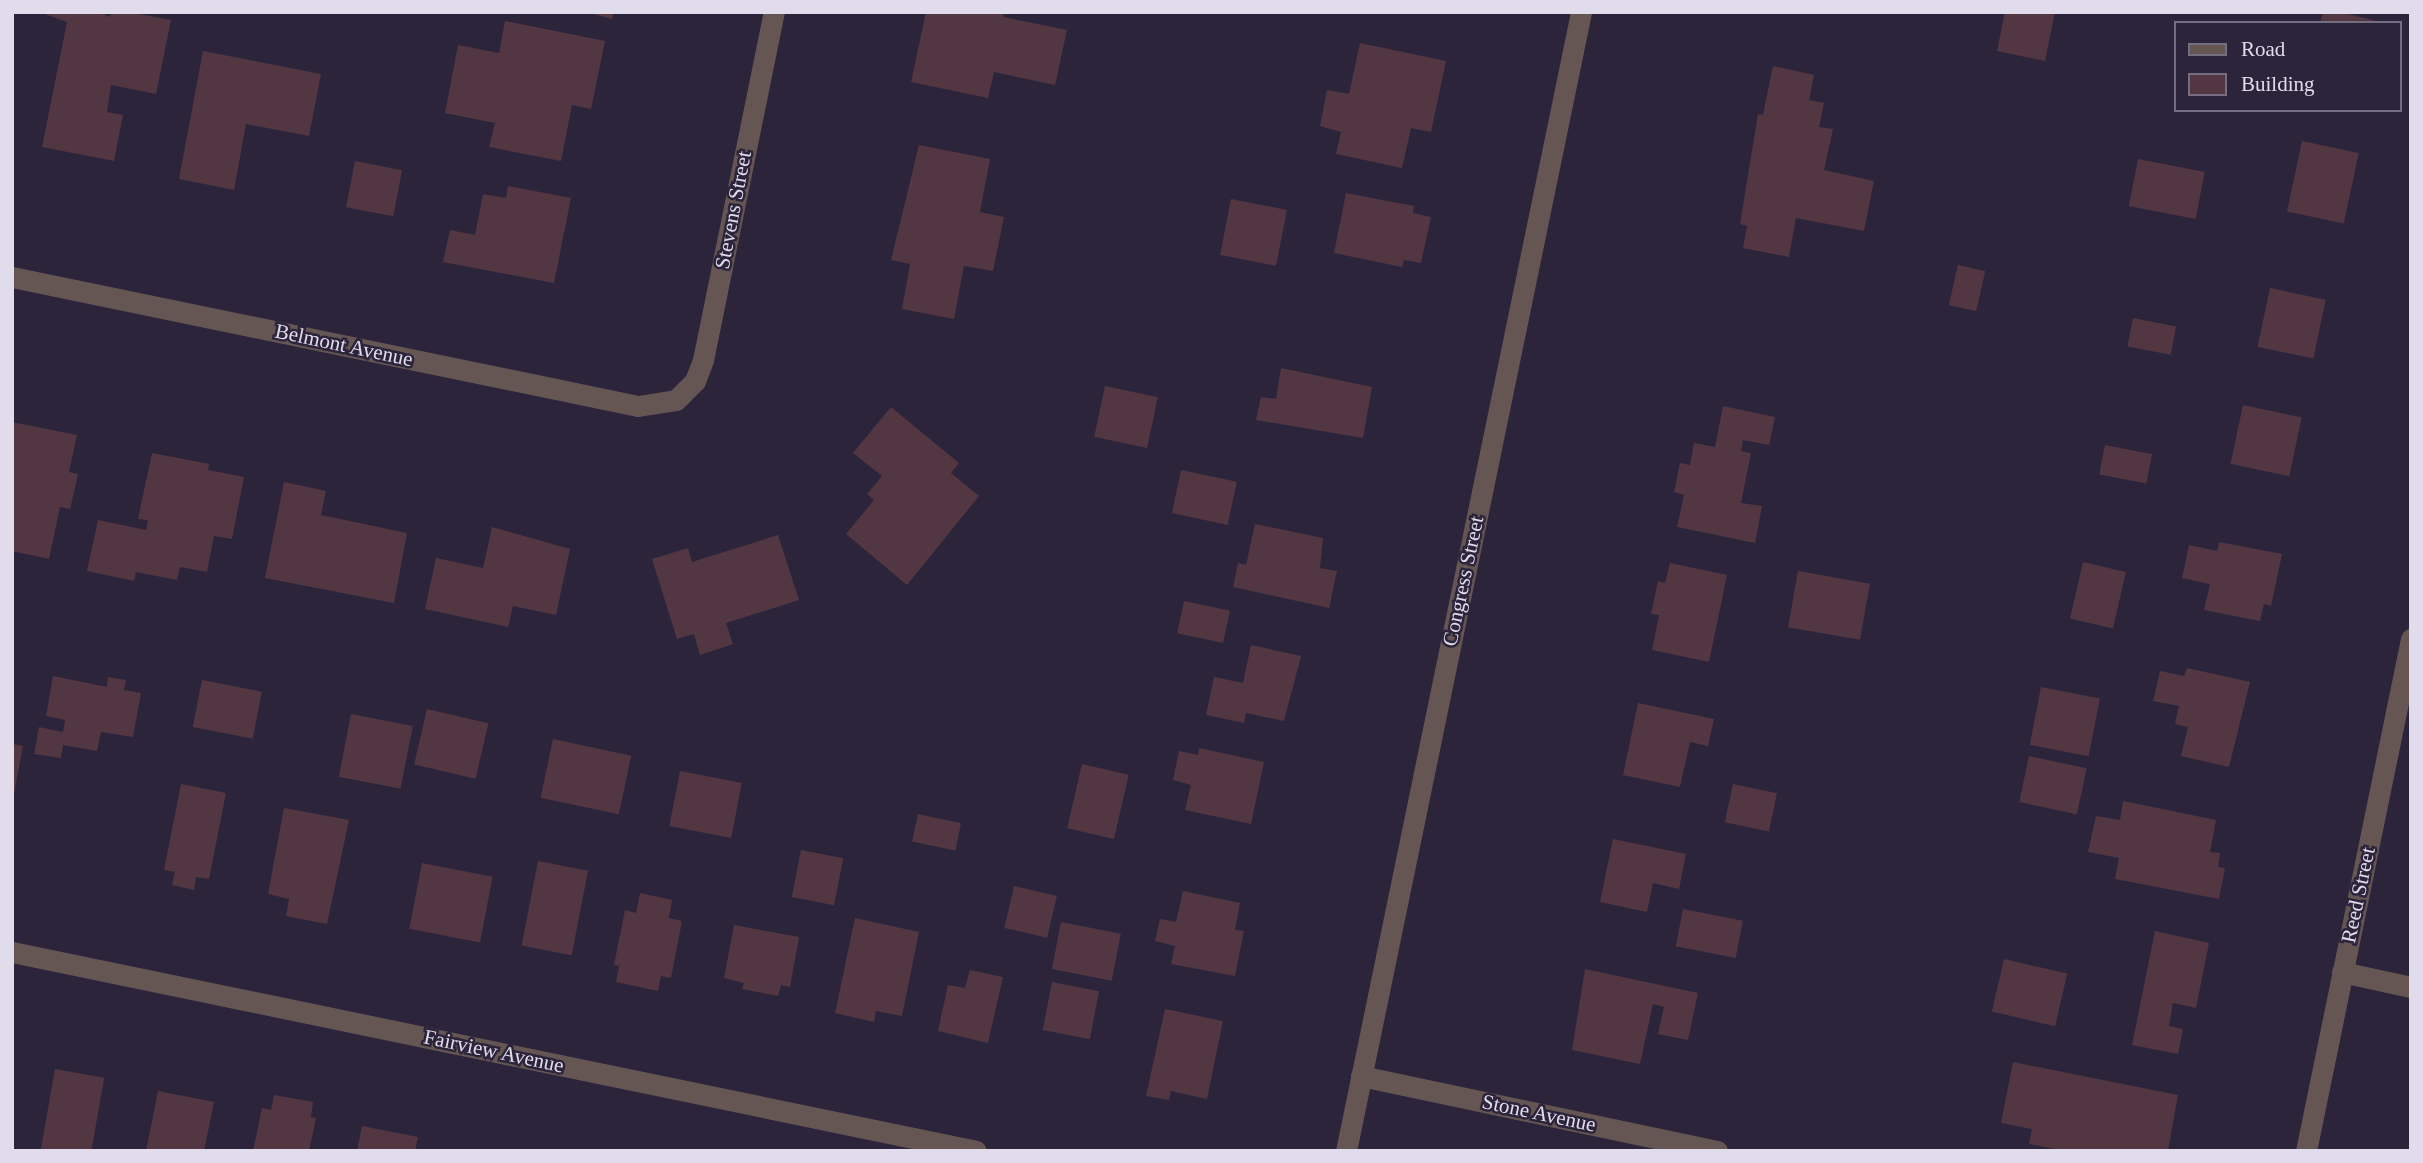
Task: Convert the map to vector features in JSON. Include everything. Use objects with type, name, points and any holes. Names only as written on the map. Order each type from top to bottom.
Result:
[{"type":"street","name":"Stevens Street","points":[[676,400],[695,381],[703,360],[774,12]]},
{"type":"street","name":"Congress Street","points":[[1346,1151],[1581,12]]},
{"type":"street","name":"Belmont Avenue","points":[[12,277],[638,406],[676,400]]},
{"type":"street","name":"Reed Street","points":[[2306,1151],[2411,639]]},
{"type":"street","name":"Fairview Avenue","points":[[12,952],[976,1151]]},
{"type":"street","points":[[2342,972],[2411,987]]},
{"type":"street","name":"Stone Avenue","points":[[1362,1076],[1717,1151]]},
{"type":"building","points":[[39,12],[98,12],[110,17],[111,12],[128,12],[171,20],[156,94],[111,85],[107,112],[123,115],[114,161],[42,147],[67,22]]},
{"type":"building","points":[[586,12],[613,12],[612,19]]},
{"type":"building","points":[[926,12],[1004,12],[1003,17],[1067,30],[1055,85],[994,72],[988,98],[911,82]]},
{"type":"building","points":[[2005,12],[2055,12],[2045,61],[1997,51]]},
{"type":"building","points":[[2323,12],[2341,12],[2376,21],[2321,21]]},
{"type":"building","points":[[505,21],[605,41],[591,109],[572,105],[561,161],[489,147],[495,123],[445,113],[458,45],[499,53]]},
{"type":"building","points":[[1360,43],[1446,61],[1431,132],[1411,128],[1402,168],[1336,154],[1341,132],[1320,126],[1327,90],[1349,94]]},
{"type":"building","points":[[203,51],[321,74],[309,136],[246,124],[234,190],[179,179]]},
{"type":"building","points":[[1773,66],[1814,75],[1809,100],[1824,103],[1819,127],[1833,129],[1824,170],[1874,181],[1864,231],[1796,218],[1789,257],[1743,248],[1747,226],[1740,224],[1758,114],[1763,115]]},
{"type":"building","points":[[2302,141],[2359,153],[2344,223],[2287,211]]},
{"type":"building","points":[[919,145],[990,159],[980,212],[1004,217],[993,271],[964,266],[954,319],[902,309],[910,264],[891,260]]},
{"type":"building","points":[[2138,159],[2205,172],[2196,219],[2129,206]]},
{"type":"building","points":[[355,161],[402,170],[393,216],[346,207]]},
{"type":"building","points":[[508,186],[571,198],[554,283],[443,262],[450,230],[475,235],[483,194],[506,198]]},
{"type":"building","points":[[1346,193],[1414,206],[1413,213],[1431,217],[1421,263],[1404,260],[1402,267],[1334,253]]},
{"type":"building","points":[[1231,199],[1287,210],[1276,266],[1220,255]]},
{"type":"building","points":[[1958,265],[1985,271],[1976,311],[1949,305]]},
{"type":"building","points":[[2270,288],[2326,300],[2313,359],[2258,347]]},
{"type":"building","points":[[2133,318],[2176,326],[2171,355],[2127,346]]},
{"type":"building","points":[[1281,368],[1372,387],[1363,438],[1256,420],[1261,397],[1276,399]]},
{"type":"building","points":[[1105,386],[1158,397],[1147,448],[1094,437]]},
{"type":"building","points":[[2243,405],[2302,417],[2289,476],[2231,464]]},
{"type":"building","points":[[1723,406],[1775,417],[1769,445],[1743,440],[1741,451],[1751,453],[1741,503],[1762,506],[1755,543],[1677,527],[1684,495],[1674,492],[1680,463],[1690,465],[1694,443],[1715,447]]},
{"type":"building","points":[[891,407],[959,463],[951,473],[979,496],[907,585],[846,534],[874,500],[867,494],[882,476],[853,453]]},
{"type":"building","points":[[12,422],[77,435],[69,472],[78,474],[70,509],[60,507],[49,559],[12,551]]},
{"type":"building","points":[[2105,445],[2152,454],[2146,484],[2099,474]]},
{"type":"building","points":[[152,453],[209,464],[208,470],[244,477],[232,539],[214,536],[207,572],[180,567],[177,580],[136,572],[134,581],[87,571],[98,520],[146,530],[148,520],[138,519]]},
{"type":"building","points":[[1181,470],[1237,482],[1228,525],[1172,513]]},
{"type":"building","points":[[284,482],[326,491],[321,515],[407,533],[394,603],[265,578]]},
{"type":"building","points":[[1255,524],[1323,538],[1320,568],[1337,571],[1329,608],[1233,587],[1238,563],[1246,565]]},
{"type":"building","points":[[492,527],[570,549],[556,615],[513,606],[508,627],[425,609],[436,558],[483,568]]},
{"type":"building","points":[[778,535],[799,600],[726,623],[733,644],[700,655],[694,634],[677,639],[652,559],[688,548],[692,562]]},
{"type":"building","points":[[2219,542],[2282,554],[2271,606],[2264,604],[2260,621],[2204,610],[2210,584],[2182,578],[2189,545],[2217,551]]},
{"type":"building","points":[[2083,562],[2126,572],[2113,628],[2070,619]]},
{"type":"building","points":[[1670,563],[1727,575],[1709,662],[1652,650],[1659,615],[1651,614],[1658,581],[1665,583]]},
{"type":"building","points":[[1798,571],[1870,584],[1860,640],[1788,627]]},
{"type":"building","points":[[1184,601],[1230,611],[1223,643],[1177,633]]},
{"type":"building","points":[[1251,645],[1301,656],[1284,721],[1246,713],[1244,723],[1206,715],[1214,677],[1243,683]]},
{"type":"building","points":[[2187,668],[2250,682],[2229,767],[2181,756],[2188,727],[2175,724],[2179,706],[2153,701],[2160,671],[2184,676]]},
{"type":"building","points":[[53,676],[107,687],[108,677],[126,680],[124,690],[141,693],[133,737],[101,732],[97,751],[63,745],[61,758],[34,754],[39,727],[63,732],[65,720],[46,716]]},
{"type":"building","points":[[202,680],[262,692],[253,739],[193,727]]},
{"type":"building","points":[[2041,687],[2100,698],[2089,756],[2030,745]]},
{"type":"building","points":[[1638,703],[1714,719],[1708,746],[1690,742],[1680,787],[1623,775]]},
{"type":"building","points":[[427,709],[488,723],[476,779],[414,765]]},
{"type":"building","points":[[351,714],[413,726],[401,789],[339,777]]},
{"type":"building","points":[[553,739],[631,756],[619,814],[541,798]]},
{"type":"building","points":[[12,744],[23,746],[14,794],[12,794]]},
{"type":"building","points":[[1199,748],[1264,762],[1251,824],[1185,810],[1191,785],[1173,780],[1179,751],[1198,755]]},
{"type":"building","points":[[2029,756],[2087,768],[2077,814],[2019,802]]},
{"type":"building","points":[[1082,764],[1129,775],[1114,839],[1067,828]]},
{"type":"building","points":[[680,771],[742,783],[731,838],[669,826]]},
{"type":"building","points":[[181,784],[226,793],[209,879],[196,877],[194,890],[172,885],[175,872],[164,870]]},
{"type":"building","points":[[1733,784],[1777,793],[1769,832],[1725,822]]},
{"type":"building","points":[[2123,801],[2216,820],[2210,852],[2220,853],[2218,867],[2225,868],[2219,899],[2115,879],[2119,858],[2088,852],[2096,816],[2120,820]]},
{"type":"building","points":[[284,808],[349,820],[327,924],[286,916],[289,899],[268,894]]},
{"type":"building","points":[[918,814],[961,823],[955,851],[912,841]]},
{"type":"building","points":[[1613,839],[1686,854],[1679,889],[1653,883],[1647,912],[1600,902]]},
{"type":"building","points":[[801,850],[843,858],[834,905],[792,897]]},
{"type":"building","points":[[538,861],[588,871],[572,955],[522,945]]},
{"type":"building","points":[[422,863],[493,877],[480,943],[409,929]]},
{"type":"building","points":[[1014,886],[1057,896],[1047,938],[1004,928]]},
{"type":"building","points":[[1183,891],[1240,903],[1235,930],[1244,931],[1235,976],[1171,964],[1175,946],[1155,941],[1160,919],[1176,922]]},
{"type":"building","points":[[640,893],[672,900],[669,918],[682,921],[671,978],[661,976],[658,991],[616,982],[619,966],[614,965],[625,910],[636,913]]},
{"type":"building","points":[[1683,909],[1743,921],[1736,958],[1676,946]]},
{"type":"building","points":[[855,918],[919,932],[902,1016],[876,1011],[874,1022],[835,1013]]},
{"type":"building","points":[[1061,922],[1121,934],[1112,981],[1052,969]]},
{"type":"building","points":[[734,925],[799,937],[790,987],[781,985],[778,996],[742,989],[744,983],[724,978]]},
{"type":"building","points":[[2155,931],[2209,943],[2196,1008],[2173,1003],[2169,1026],[2183,1029],[2178,1054],[2132,1045]]},
{"type":"building","points":[[2004,959],[2067,974],[2055,1026],[1992,1012]]},
{"type":"building","points":[[1585,969],[1698,993],[1688,1040],[1658,1034],[1664,1007],[1653,1004],[1640,1064],[1572,1050]]},
{"type":"building","points":[[970,970],[1003,977],[988,1043],[938,1031],[948,985],[965,988]]},
{"type":"building","points":[[1052,982],[1099,991],[1090,1039],[1043,1030]]},
{"type":"building","points":[[1165,1009],[1223,1021],[1207,1099],[1171,1091],[1169,1100],[1146,1096]]},
{"type":"building","points":[[2013,1062],[2178,1095],[2168,1151],[2065,1151],[2029,1144],[2032,1129],[2001,1123]]},
{"type":"building","points":[[55,1069],[104,1078],[91,1151],[41,1149]]},
{"type":"building","points":[[158,1091],[214,1102],[204,1151],[146,1151]]},
{"type":"building","points":[[274,1095],[313,1102],[311,1117],[316,1118],[309,1151],[253,1151],[262,1108],[271,1110]]},
{"type":"building","points":[[362,1126],[418,1137],[415,1151],[357,1151]]}]
